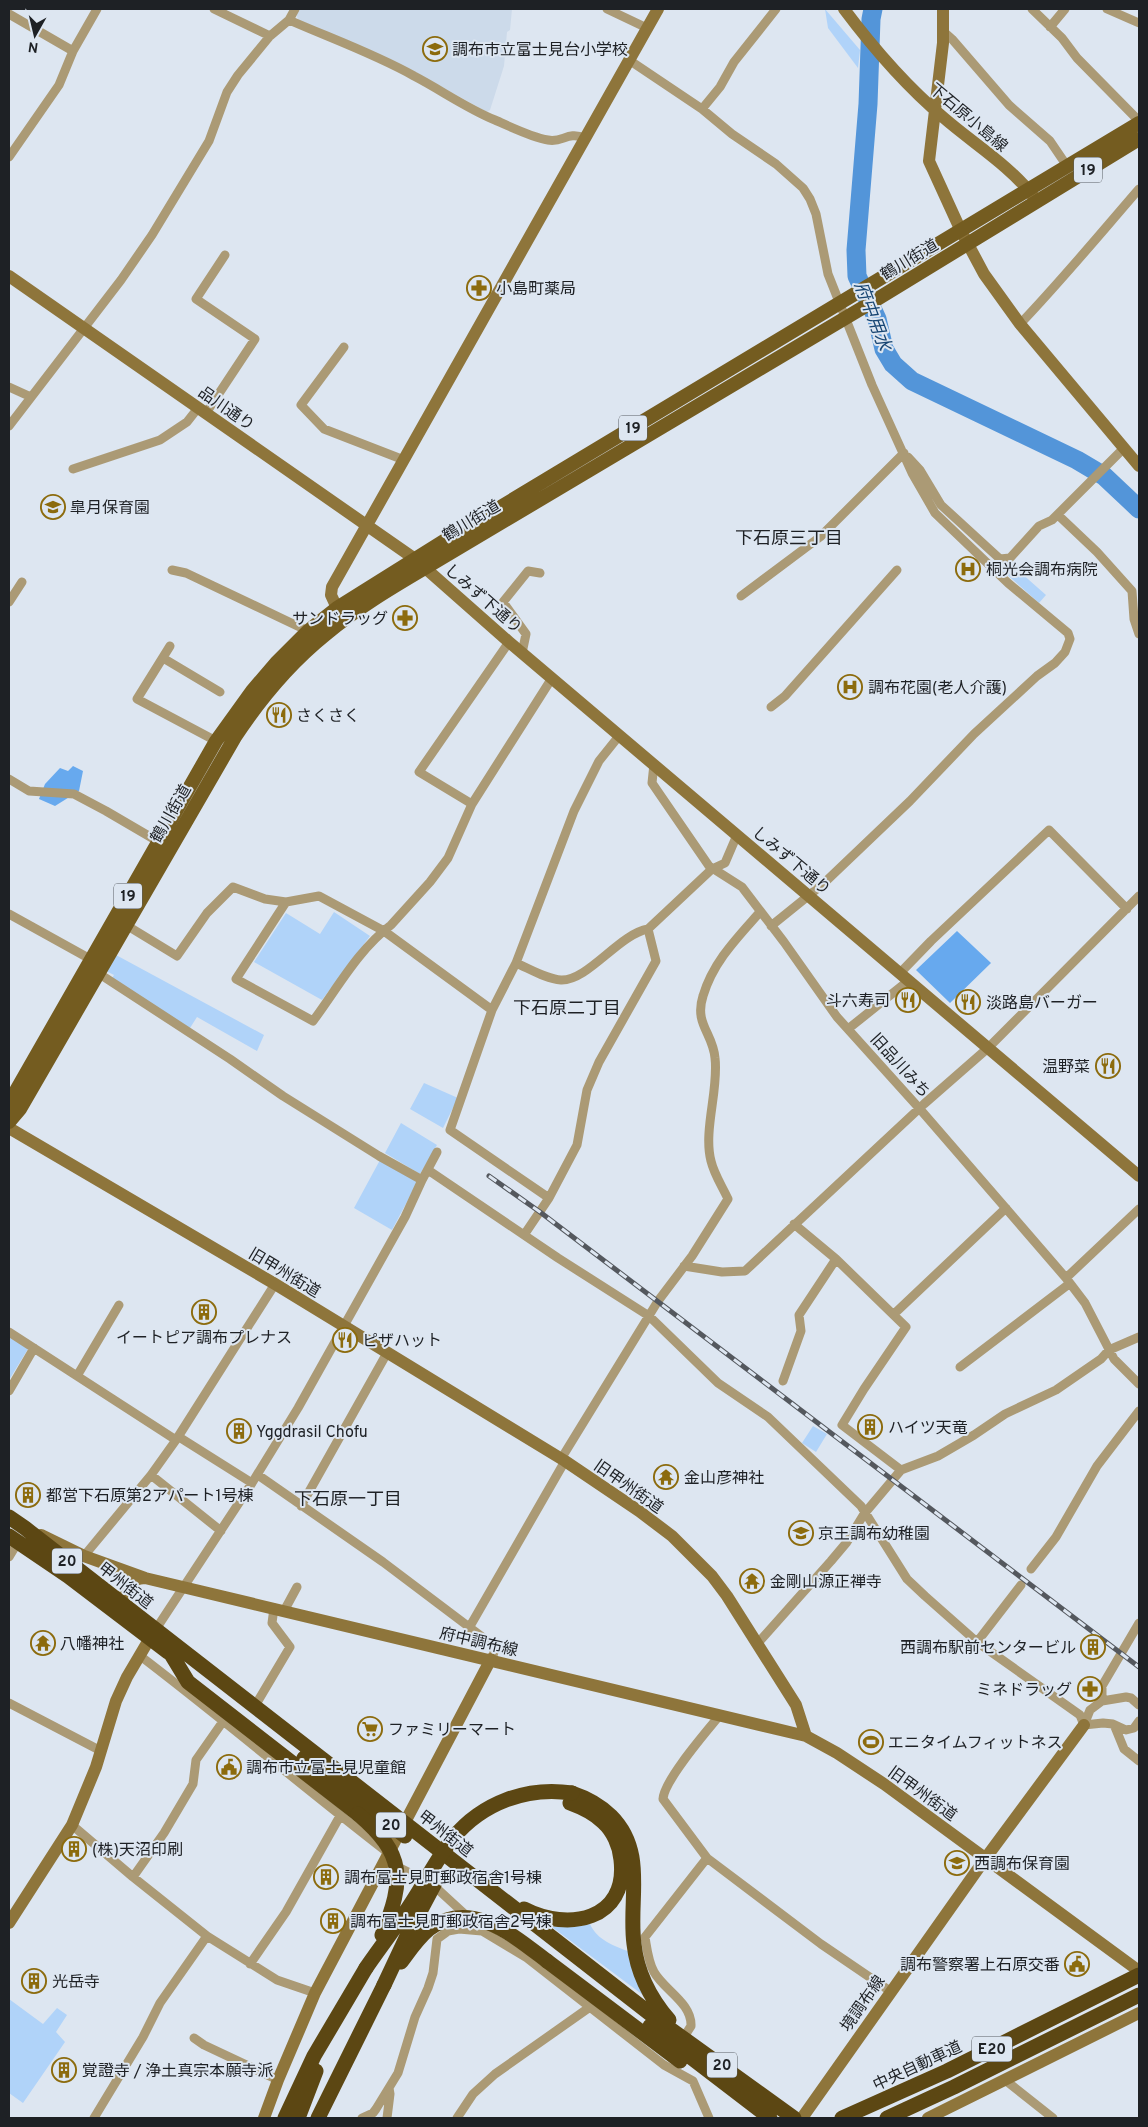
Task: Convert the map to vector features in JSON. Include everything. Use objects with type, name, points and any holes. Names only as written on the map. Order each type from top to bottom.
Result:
[{"type":"highway","name":"甲州街道","points":[[9,1517],[124,1605],[171,1654],[402,1827],[466,1871],[685,2038],[794,2118]]},
{"type":"highway","name":"甲州街道","points":[[13,1539],[255,1706],[402,1827],[770,2118]]},
{"type":"highway","points":[[171,1654],[188,1682],[372,1826],[390,1848],[397,1870],[397,1892],[388,1920],[366,1968],[314,2056],[285,2118]]},
{"type":"highway","points":[[366,1968],[414,1900],[452,1839],[470,1822],[492,1806],[519,1795],[544,1791],[571,1798],[603,1821],[613,1834],[621,1853],[620,1885],[614,1897],[600,1912],[582,1919],[567,1921],[537,1915],[516,1904],[466,1871]]},
{"type":"highway","points":[[318,2118],[407,1936],[450,1856],[468,1836],[487,1820],[520,1805],[545,1800],[588,1798],[616,1821],[629,1844],[634,1869],[633,1928],[637,1962],[652,1998],[660,2011],[685,2038]]},
{"type":"highway","points":[[384,1985],[419,1938],[438,1924],[459,1918],[472,1918],[497,1925],[697,2073],[743,2098]]},
{"type":"highway","name":"中央自動車道","points":[[842,2118],[947,2071],[1139,1973]]},
{"type":"highway","name":"E20","points":[[887,2118],[954,2087],[1139,1995]]},
{"type":"highway","points":[[298,2118],[324,2051],[346,2003]]},
{"type":"highway","points":[[899,2118],[954,2087]]},
{"type":"highway","points":[[326,2118],[330,2094]]},
{"type":"highway","points":[[837,2118],[862,2110]]},
{"type":"main road","name":"鶴川街道","points":[[9,1122],[20,1109],[222,757],[262,700],[292,665],[326,634],[420,563],[845,300],[1139,122]]},
{"type":"main road","name":"鶴川街道","points":[[9,1103],[216,741],[260,681],[308,631],[337,608],[420,563],[874,301],[1139,139]]},
{"type":"street","points":[[214,9],[270,36]]},
{"type":"street","points":[[9,426],[152,235],[209,141],[227,92],[238,75],[270,36],[288,20],[295,9]]},
{"type":"street","points":[[607,9],[647,28]]},
{"type":"street","points":[[337,608],[331,595],[332,587],[658,9]]},
{"type":"street","points":[[702,109],[720,87],[734,62],[776,9]]},
{"type":"street","name":"下石原小島線","points":[[844,9],[881,56],[912,90],[1013,174],[1037,201]]},
{"type":"street","points":[[943,9],[943,31],[929,161],[960,230],[984,274],[1020,324],[1139,466]]},
{"type":"street","points":[[1032,9],[1050,26],[1077,58],[1132,112],[1139,122]]},
{"type":"street","points":[[1050,26],[1065,9]]},
{"type":"street","points":[[1107,9],[1139,23]]},
{"type":"street","points":[[9,157],[60,85],[73,51],[94,10]]},
{"type":"street","points":[[9,14],[73,51]]},
{"type":"street","points":[[288,20],[414,75],[462,104],[494,120],[548,140],[558,140],[565,136],[576,135],[585,138]]},
{"type":"street","points":[[943,31],[1009,105],[1050,141],[1067,166]]},
{"type":"street","points":[[629,60],[702,109],[732,134],[776,164],[803,188],[816,214],[828,274],[845,300],[872,385],[912,473],[935,513],[1008,583],[1068,633],[1070,639],[1065,652],[1055,663],[974,734],[910,800],[809,896],[772,926]]},
{"type":"street","points":[[1020,324],[1062,280],[1096,237],[1139,188]]},
{"type":"street","points":[[73,469],[160,440],[187,422],[202,410],[256,339],[196,299],[225,255]]},
{"type":"street","name":"品川通り","points":[[9,276],[420,563]]},
{"type":"street","points":[[344,347],[300,405],[324,429],[404,460]]},
{"type":"street","points":[[9,387],[31,397]]},
{"type":"street","points":[[904,453],[920,470],[941,505],[1000,559],[1010,558],[1039,526],[1058,515],[1124,448]]},
{"type":"street","points":[[741,596],[820,537],[904,453]]},
{"type":"street","points":[[1058,515],[1097,552],[1132,591],[1134,619],[1139,634]]},
{"type":"street","name":"しみず下通り","points":[[420,563],[509,642],[1139,1176]]},
{"type":"street","points":[[172,570],[186,573],[308,631]]},
{"type":"street","points":[[771,707],[784,696],[897,570]]},
{"type":"street","points":[[522,652],[526,634],[503,602],[528,571],[540,573]]},
{"type":"street","points":[[9,602],[22,582]]},
{"type":"street","points":[[472,804],[419,772],[509,642]]},
{"type":"street","points":[[170,646],[137,699],[216,741]]},
{"type":"street","points":[[162,658],[220,692]]},
{"type":"street","points":[[286,902],[236,978],[312,1021],[377,936],[430,882],[448,858],[472,804],[552,678]]},
{"type":"street","points":[[549,1198],[450,1130],[492,1010],[516,964],[574,811],[599,761],[620,736]]},
{"type":"street","name":"旧品川みち","points":[[654,764],[652,783],[712,869],[742,887],[772,926],[829,1008],[919,1108],[1068,1281],[1085,1303],[1114,1359],[1139,1384]]},
{"type":"street","points":[[9,779],[29,791],[74,794],[106,810],[159,842]]},
{"type":"street","points":[[848,1029],[904,977],[931,941],[1049,830],[1127,909]]},
{"type":"street","points":[[516,964],[550,978],[569,979],[599,961],[628,937],[640,930],[648,930],[712,869],[726,862],[737,835]]},
{"type":"street","points":[[126,925],[177,956],[207,913],[233,887],[265,899],[286,902],[319,896],[384,931],[492,1010]]},
{"type":"street","points":[[684,1266],[722,1272],[745,1271],[919,1108],[988,1048],[1041,992],[1139,896]]},
{"type":"street","points":[[469,1628],[563,1460],[649,1316],[728,1199],[710,1160],[709,1146],[716,1067],[712,1044],[700,1020],[700,1008],[703,994],[722,955],[760,912]]},
{"type":"street","points":[[9,914],[92,960]]},
{"type":"street","points":[[524,1235],[549,1198],[577,1145],[587,1090],[599,1062],[656,961],[648,930]]},
{"type":"street","points":[[98,974],[230,1059],[283,1096],[379,1156],[422,1180]]},
{"type":"street","name":"旧甲州街道","points":[[9,1128],[275,1284],[563,1460],[639,1511],[684,1547],[712,1576],[796,1705],[806,1736],[837,1753],[884,1784],[1139,1973]]},
{"type":"street","points":[[9,1923],[72,1825],[101,1752],[116,1701],[139,1655],[258,1475],[298,1408],[342,1326],[405,1217],[437,1152]]},
{"type":"street","points":[[428,1170],[649,1316],[718,1383],[768,1417],[861,1506],[864,1514],[908,1579],[977,1642],[1080,1715],[1084,1725]]},
{"type":"street","points":[[894,1314],[1006,1208]]},
{"type":"street","points":[[960,1367],[1068,1281],[1139,1210]]},
{"type":"street","points":[[794,1224],[836,1258],[906,1327],[842,1425],[901,1470]]},
{"type":"street","points":[[783,1380],[801,1331],[799,1315],[836,1258]]},
{"type":"street","points":[[84,1556],[151,1475],[178,1438],[275,1284]]},
{"type":"street","points":[[77,1376],[120,1305]]},
{"type":"street","points":[[9,1332],[252,1483]]},
{"type":"street","points":[[756,1644],[831,1562],[847,1542],[864,1514],[901,1470],[938,1456],[974,1435],[1004,1414],[1056,1390],[1101,1359],[1109,1350],[1139,1337]]},
{"type":"street","points":[[9,1391],[34,1348]]},
{"type":"street","points":[[301,1506],[387,1353]]},
{"type":"street","points":[[1031,1569],[1056,1537],[1097,1466],[1139,1411]]},
{"type":"street","points":[[151,1475],[221,1531]]},
{"type":"street","points":[[258,1475],[383,1562],[488,1642],[494,1649],[491,1660],[315,1993],[264,2118]]},
{"type":"street","name":"府中調布線","points":[[25,1528],[84,1556],[145,1578],[806,1736]]},
{"type":"street","points":[[9,1557],[13,1539]]},
{"type":"street","points":[[124,1605],[124,1595],[129,1584],[135,1578],[145,1578]]},
{"type":"street","points":[[977,1642],[1021,1585]]},
{"type":"street","points":[[255,1706],[290,1647],[272,1623],[279,1610],[298,1587]]},
{"type":"street","points":[[1102,1701],[1102,1686],[1138,1625]]},
{"type":"street","points":[[139,1655],[224,1720],[340,1816],[387,1858],[432,1884],[483,1931],[527,1958],[664,2065],[693,2081],[709,2118]]},
{"type":"street","points":[[1084,1725],[1087,1715],[1102,1701],[1126,1697],[1131,1698],[1139,1705]]},
{"type":"street","points":[[9,1703],[101,1752]]},
{"type":"street","points":[[1094,1707],[1103,1723]]},
{"type":"street","points":[[720,1715],[700,1738],[670,1781],[663,1796],[707,1858],[821,1944],[890,1991]]},
{"type":"street","points":[[133,1877],[164,1832],[193,1784],[196,1760],[224,1720]]},
{"type":"street","points":[[1084,1725],[1113,1724],[1123,1730],[1129,1730],[1134,1728],[1139,1721]]},
{"type":"street","name":"境調布線","points":[[802,2118],[890,1991],[1084,1725]]},
{"type":"street","points":[[1115,1726],[1124,1749],[1139,1762]]},
{"type":"street","points":[[250,1964],[286,1912],[340,1816]]},
{"type":"street","points":[[72,1825],[207,1936],[277,1980],[315,1993]]},
{"type":"street","points":[[685,2038],[691,2026],[689,2013],[661,1983],[654,1972],[647,1952],[645,1937],[707,1858]]},
{"type":"street","points":[[362,2118],[373,2112],[398,2073],[415,2017],[433,1974],[436,1943],[439,1936],[448,1931],[458,1929],[483,1931]]},
{"type":"street","points":[[94,2118],[143,2037],[160,2003],[207,1936]]},
{"type":"street","points":[[457,2118],[473,2094],[495,2074],[590,2007]]},
{"type":"street","points":[[928,2118],[1139,2012]]},
{"type":"street","points":[[194,2038],[204,2045],[278,2080]]},
{"type":"street","points":[[1005,2080],[1053,2118]]},
{"type":"street","points":[[387,2118],[389,2088]]},
{"type":"shaded area","name":"調布市立富士見台小学校","points":[[298,9],[512,9],[510,30],[507,32],[504,66],[490,110],[487,112],[409,69],[298,20],[296,12]]},
{"type":"shaded area","points":[[825,9],[860,50],[858,68],[828,28]]},
{"type":"shaded area","points":[[1011,564],[1046,595],[1039,603],[1003,571]]},
{"type":"shaded area","points":[[73,766],[83,771],[79,791],[55,806],[39,799],[45,784],[60,768],[68,771]]},
{"type":"shaded area","points":[[334,912],[370,936],[322,1000],[254,962],[286,913],[320,934]]},
{"type":"shaded area","points":[[957,931],[991,963],[950,1003],[916,970]]},
{"type":"shaded area","points":[[116,955],[264,1035],[257,1051],[197,1017],[190,1028],[111,980],[114,975],[106,971]]},
{"type":"shaded area","points":[[424,1083],[458,1098],[443,1128],[410,1109]]},
{"type":"shaded area","points":[[401,1123],[437,1145],[420,1174],[385,1153]]},
{"type":"shaded area","points":[[380,1160],[418,1181],[392,1230],[354,1208]]},
{"type":"shaded area","points":[[9,1330],[31,1344],[9,1380]]},
{"type":"shaded area","points":[[813,1426],[827,1434],[816,1452],[802,1443]]},
{"type":"shaded area","points":[[590,1924],[597,1934],[612,1945],[630,1952],[643,1995],[552,1927]]},
{"type":"shaded area","points":[[9,1999],[43,2024],[57,2008],[67,2015],[56,2032],[65,2042],[23,2103],[9,2093]]},
{"type":"waterway","name":"府中用水","points":[[873,9],[868,104],[856,250],[857,276],[877,319],[884,349],[893,364],[912,381],[1077,460],[1104,476],[1139,509]]},
{"type":"railway","points":[[489,1176],[540,1212],[1139,1667]]},
{"type":"place","name":"調布市立富士見台小学校","points":[[435,49]]},
{"type":"place","name":"小島町薬局","points":[[479,288]]},
{"type":"place","name":"皐月保育園","points":[[53,507]]},
{"type":"place","name":"桐光会調布病院","points":[[968,569]]},
{"type":"place","name":"サンドラッグ","points":[[405,618]]},
{"type":"place","name":"調布花園(老人介護)","points":[[850,687]]},
{"type":"place","name":"さくさく","points":[[279,715]]},
{"type":"place","name":"斗六寿司","points":[[908,1000]]},
{"type":"place","name":"淡路島バーガー","points":[[968,1002]]},
{"type":"place","name":"温野菜","points":[[1108,1066]]},
{"type":"place","name":"イートピア調布プレナス","points":[[204,1312]]},
{"type":"place","name":"ピザハット","points":[[345,1340]]},
{"type":"place","name":"ハイツ天竜","points":[[870,1427]]},
{"type":"place","name":"Yggdrasil Chofu","points":[[239,1431]]},
{"type":"place","name":"金山彦神社","points":[[666,1477]]},
{"type":"place","name":"都営下石原第2アパート1号棟","points":[[28,1495]]},
{"type":"place","name":"京王調布幼稚園","points":[[801,1533]]},
{"type":"place","name":"金剛山源正禅寺","points":[[752,1581]]},
{"type":"place","name":"八幡神社","points":[[43,1643]]},
{"type":"place","name":"西調布駅前センタービル","points":[[1093,1647]]},
{"type":"place","name":"ミネドラッグ","points":[[1090,1689]]},
{"type":"place","name":"ファミリーマート","points":[[370,1729]]},
{"type":"place","name":"エニタイムフィットネス","points":[[871,1742]]},
{"type":"place","name":"調布市立富士見児童館","points":[[229,1767]]},
{"type":"place","name":"(株)天沼印刷","points":[[74,1849]]},
{"type":"place","name":"西調布保育園","points":[[957,1863]]},
{"type":"place","name":"調布富士見町郵政宿舎1号棟","points":[[326,1877]]},
{"type":"place","name":"調布富士見町郵政宿舎2号棟","points":[[333,1921]]},
{"type":"place","name":"調布警察署上石原交番","points":[[1077,1964]]},
{"type":"place","name":"光岳寺","points":[[34,1981]]},
{"type":"place","name":"覚證寺 / 浄土真宗本願寺派","points":[[64,2070]]},
{"type":"district","name":"下石原三丁目","points":[[789,538]]},
{"type":"district","name":"下石原二丁目","points":[[567,1008]]},
{"type":"district","name":"下石原一丁目","points":[[348,1499]]}]
